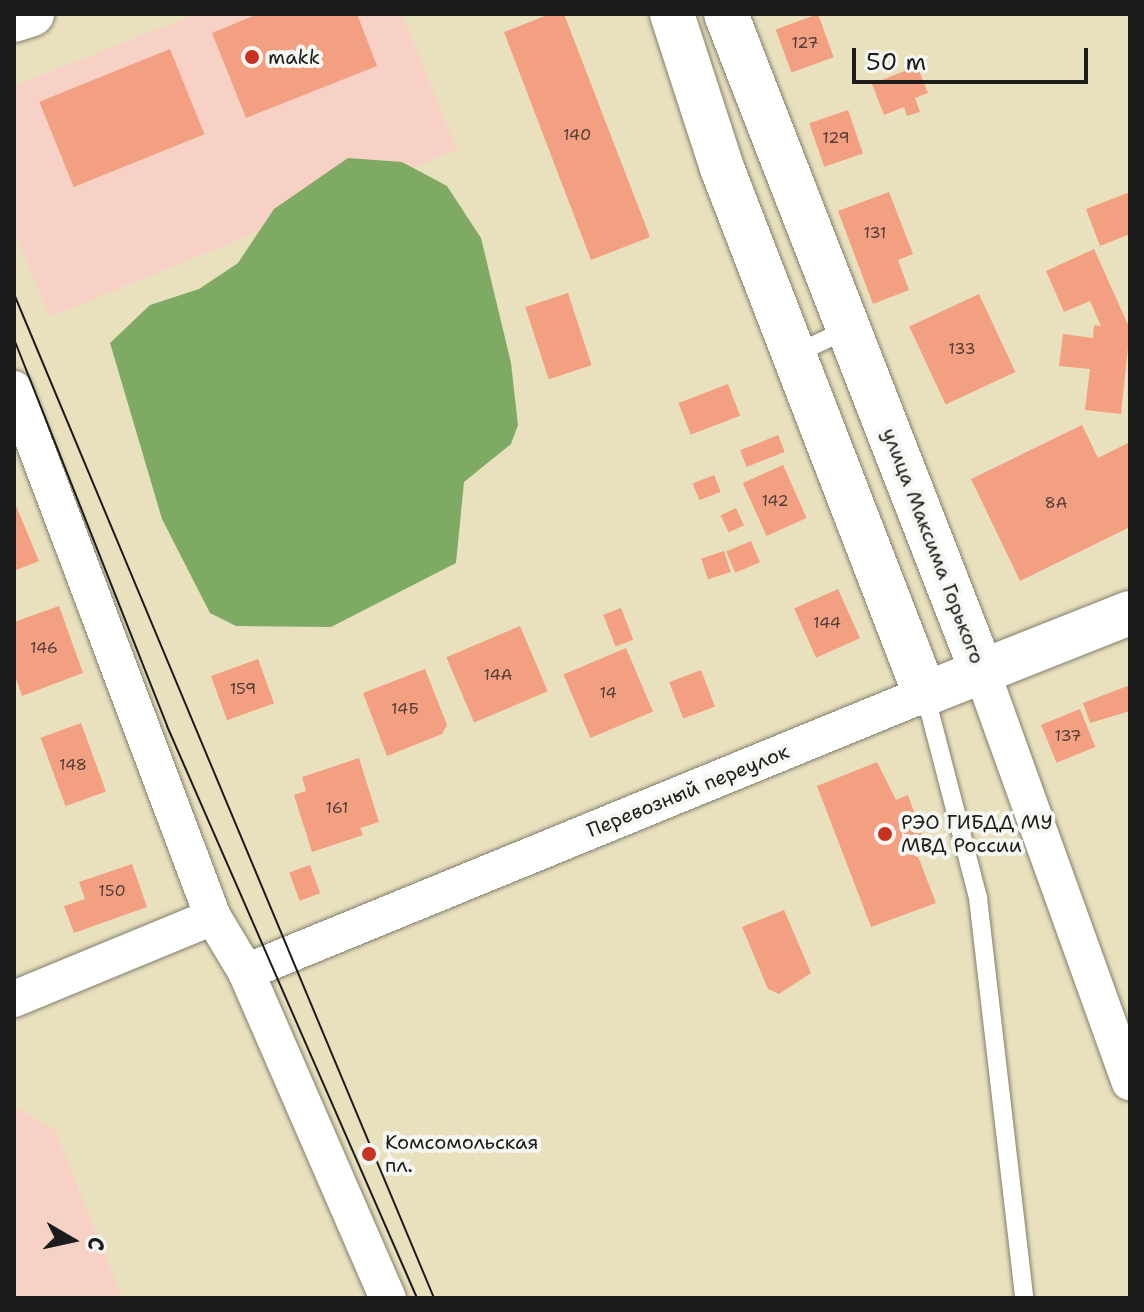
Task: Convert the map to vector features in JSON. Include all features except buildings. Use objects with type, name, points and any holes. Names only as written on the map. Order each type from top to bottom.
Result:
[{"type":"street","points":[[14,20],[32,14]]},
{"type":"street","points":[[672,14],[793,355],[925,694]]},
{"type":"street","name":"улица Максима Горького","points":[[726,14],[982,672],[1130,1082]]},
{"type":"street","points":[[14,389],[213,917],[246,972],[388,1298]]},
{"type":"street","name":"Перевозный переулок","points":[[246,972],[1130,613]]},
{"type":"street","points":[[14,999],[213,917]]},
{"type":"lane","points":[[793,355],[849,328]]},
{"type":"lane","points":[[925,694],[978,898],[1024,1298]]},
{"type":"shaded area","points":[[196,14],[402,14],[457,150],[50,317],[14,231],[14,86]]},
{"type":"shaded area","points":[[14,1106],[55,1130],[122,1298],[14,1298]]},
{"type":"green space","points":[[348,158],[402,162],[447,186],[481,238],[511,363],[518,425],[511,444],[464,482],[456,563],[331,627],[236,626],[210,613],[162,519],[110,343],[150,305],[199,289],[238,263],[274,209]]},
{"type":"tram line","points":[[14,294],[434,1298]]},
{"type":"tram line","points":[[14,339],[167,726],[417,1298]]},
{"type":"place","name":"makk","points":[[252,57]]},
{"type":"place","name":"РЭО ГИБДД МУ МВД России","points":[[885,834]]},
{"type":"place","name":"Комсомольская пл.","points":[[369,1154]]}]
